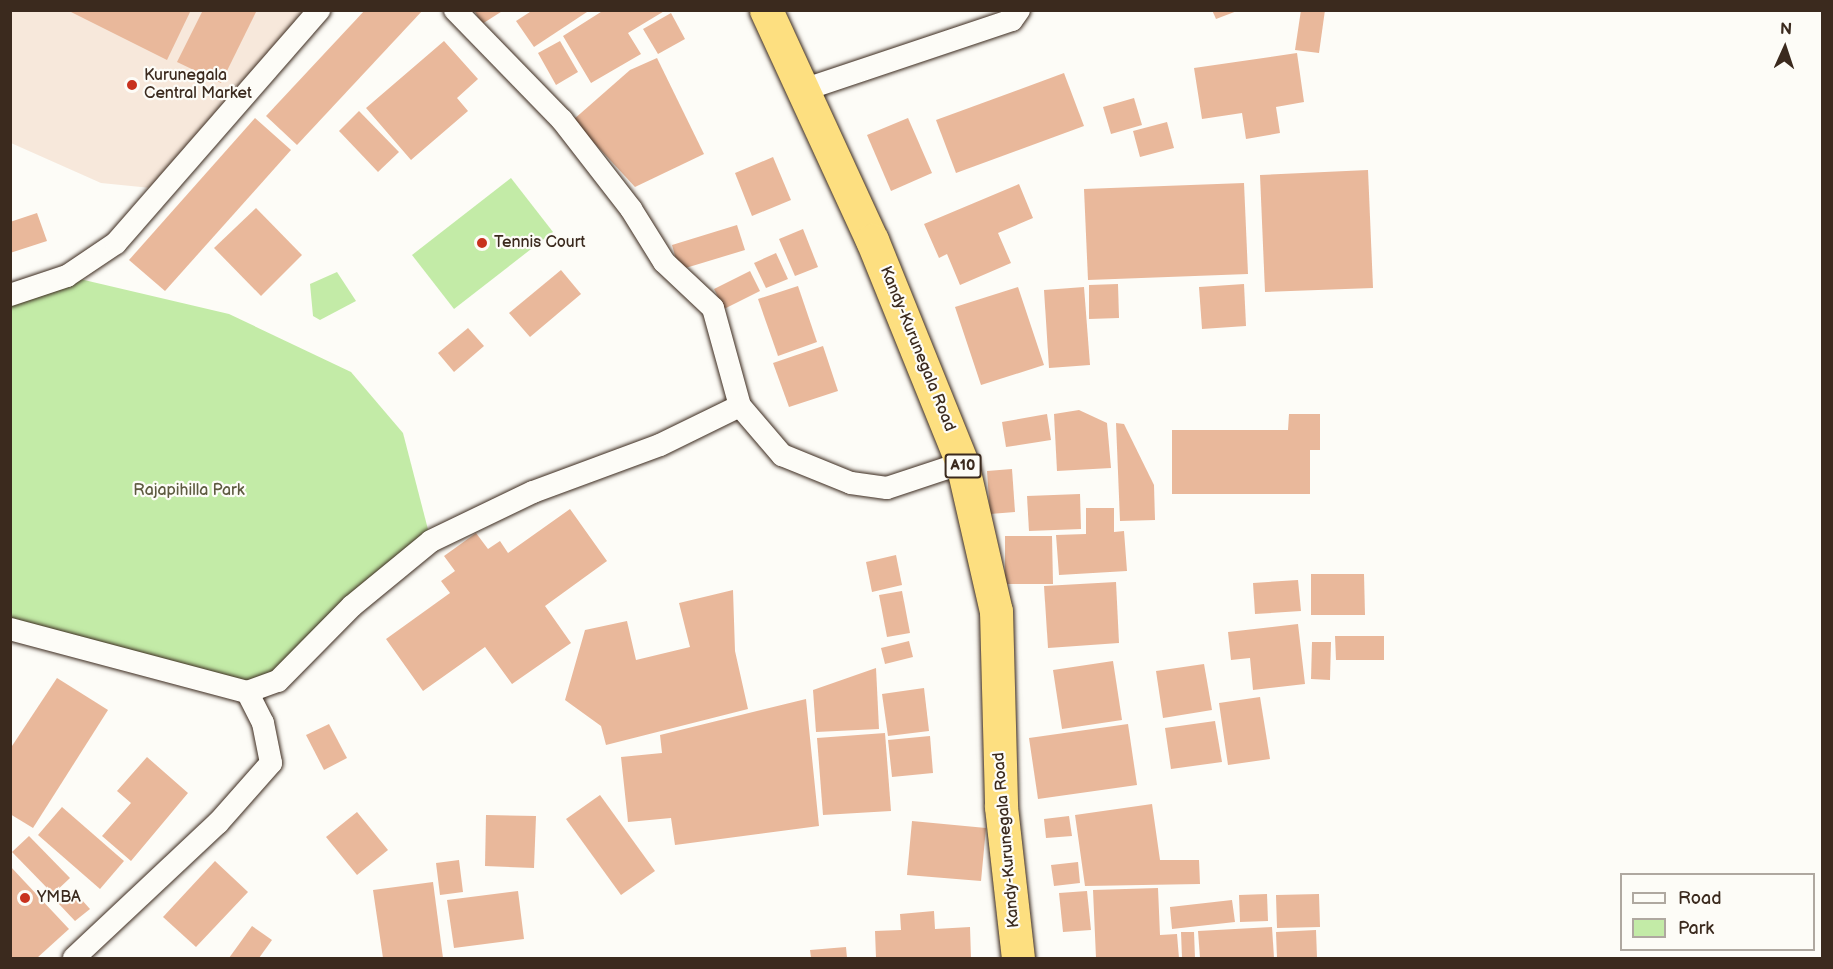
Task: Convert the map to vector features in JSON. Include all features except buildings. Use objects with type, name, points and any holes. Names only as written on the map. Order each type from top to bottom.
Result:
[{"type":"highway","name":"Kandy-Kurunegala Road","points":[[766,10],[897,297],[962,463],[996,611],[1001,807],[1018,958]]},
{"type":"street","points":[[10,295],[67,276],[116,243],[319,10]]},
{"type":"street","points":[[455,10],[562,120],[631,209],[664,262],[713,308],[741,406],[782,455],[851,483],[887,488],[962,463]]},
{"type":"street","points":[[803,90],[1012,20],[1019,10]]},
{"type":"street","points":[[10,629],[247,692],[278,681],[352,606],[431,541],[533,492],[660,445],[741,406]]},
{"type":"street","points":[[74,958],[218,823],[271,763],[263,723],[247,692]]},
{"type":"shaded area","name":"Kurunegala Central Market","points":[[11,11],[319,11],[161,189],[101,183],[11,143]]},
{"type":"green space","name":"Tennis Court","points":[[511,178],[553,232],[454,309],[412,255]]},
{"type":"green space","points":[[337,272],[356,301],[320,320],[313,316],[310,284]]},
{"type":"green space","name":"Rajapihilla Park","points":[[67,276],[229,314],[351,372],[403,433],[431,541],[278,681],[247,692],[11,629],[11,295]]},
{"type":"place","name":"Kurunegala Central Market","points":[[132,85]]},
{"type":"place","name":"Tennis Court","points":[[482,243]]},
{"type":"place","name":"YMBA","points":[[25,898]]}]
